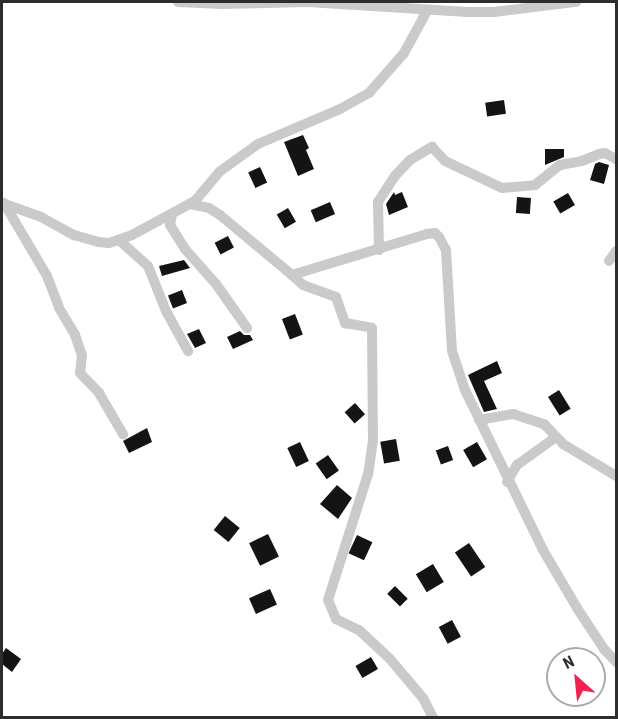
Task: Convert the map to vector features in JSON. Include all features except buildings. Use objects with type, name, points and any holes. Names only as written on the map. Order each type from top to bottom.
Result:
[{"type":"street","points":[[178,2],[222,4],[308,2],[494,12],[576,2]]},
{"type":"street","points":[[2,203],[30,212],[85,239],[109,243],[119,240],[190,204],[219,172],[242,154],[369,93],[408,47],[427,10]]},
{"type":"street","points":[[379,250],[378,202],[395,176],[410,160],[432,147],[445,161],[502,188],[534,185],[560,165],[582,161],[599,154],[616,159]]},
{"type":"street","points":[[2,203],[47,276],[58,308],[75,335],[82,355],[80,373],[99,393],[123,434]]},
{"type":"street","points":[[190,204],[209,208],[220,215],[303,285],[336,297],[345,323],[372,328],[373,440],[368,474],[328,600],[336,619],[359,630],[390,659],[423,698],[433,717]]},
{"type":"street","points":[[172,214],[170,225],[185,249],[216,284],[247,328]]},
{"type":"street","points":[[292,275],[427,234],[435,233],[439,237],[446,250],[447,297],[453,351],[458,372],[507,482],[577,608],[604,649],[616,662]]},
{"type":"street","points":[[119,240],[148,266],[166,311],[188,351]]},
{"type":"street","points":[[609,261],[616,251]]},
{"type":"street","points":[[478,420],[513,414],[544,424],[563,444],[616,476]]},
{"type":"street","points":[[507,482],[517,465],[556,436]]}]
